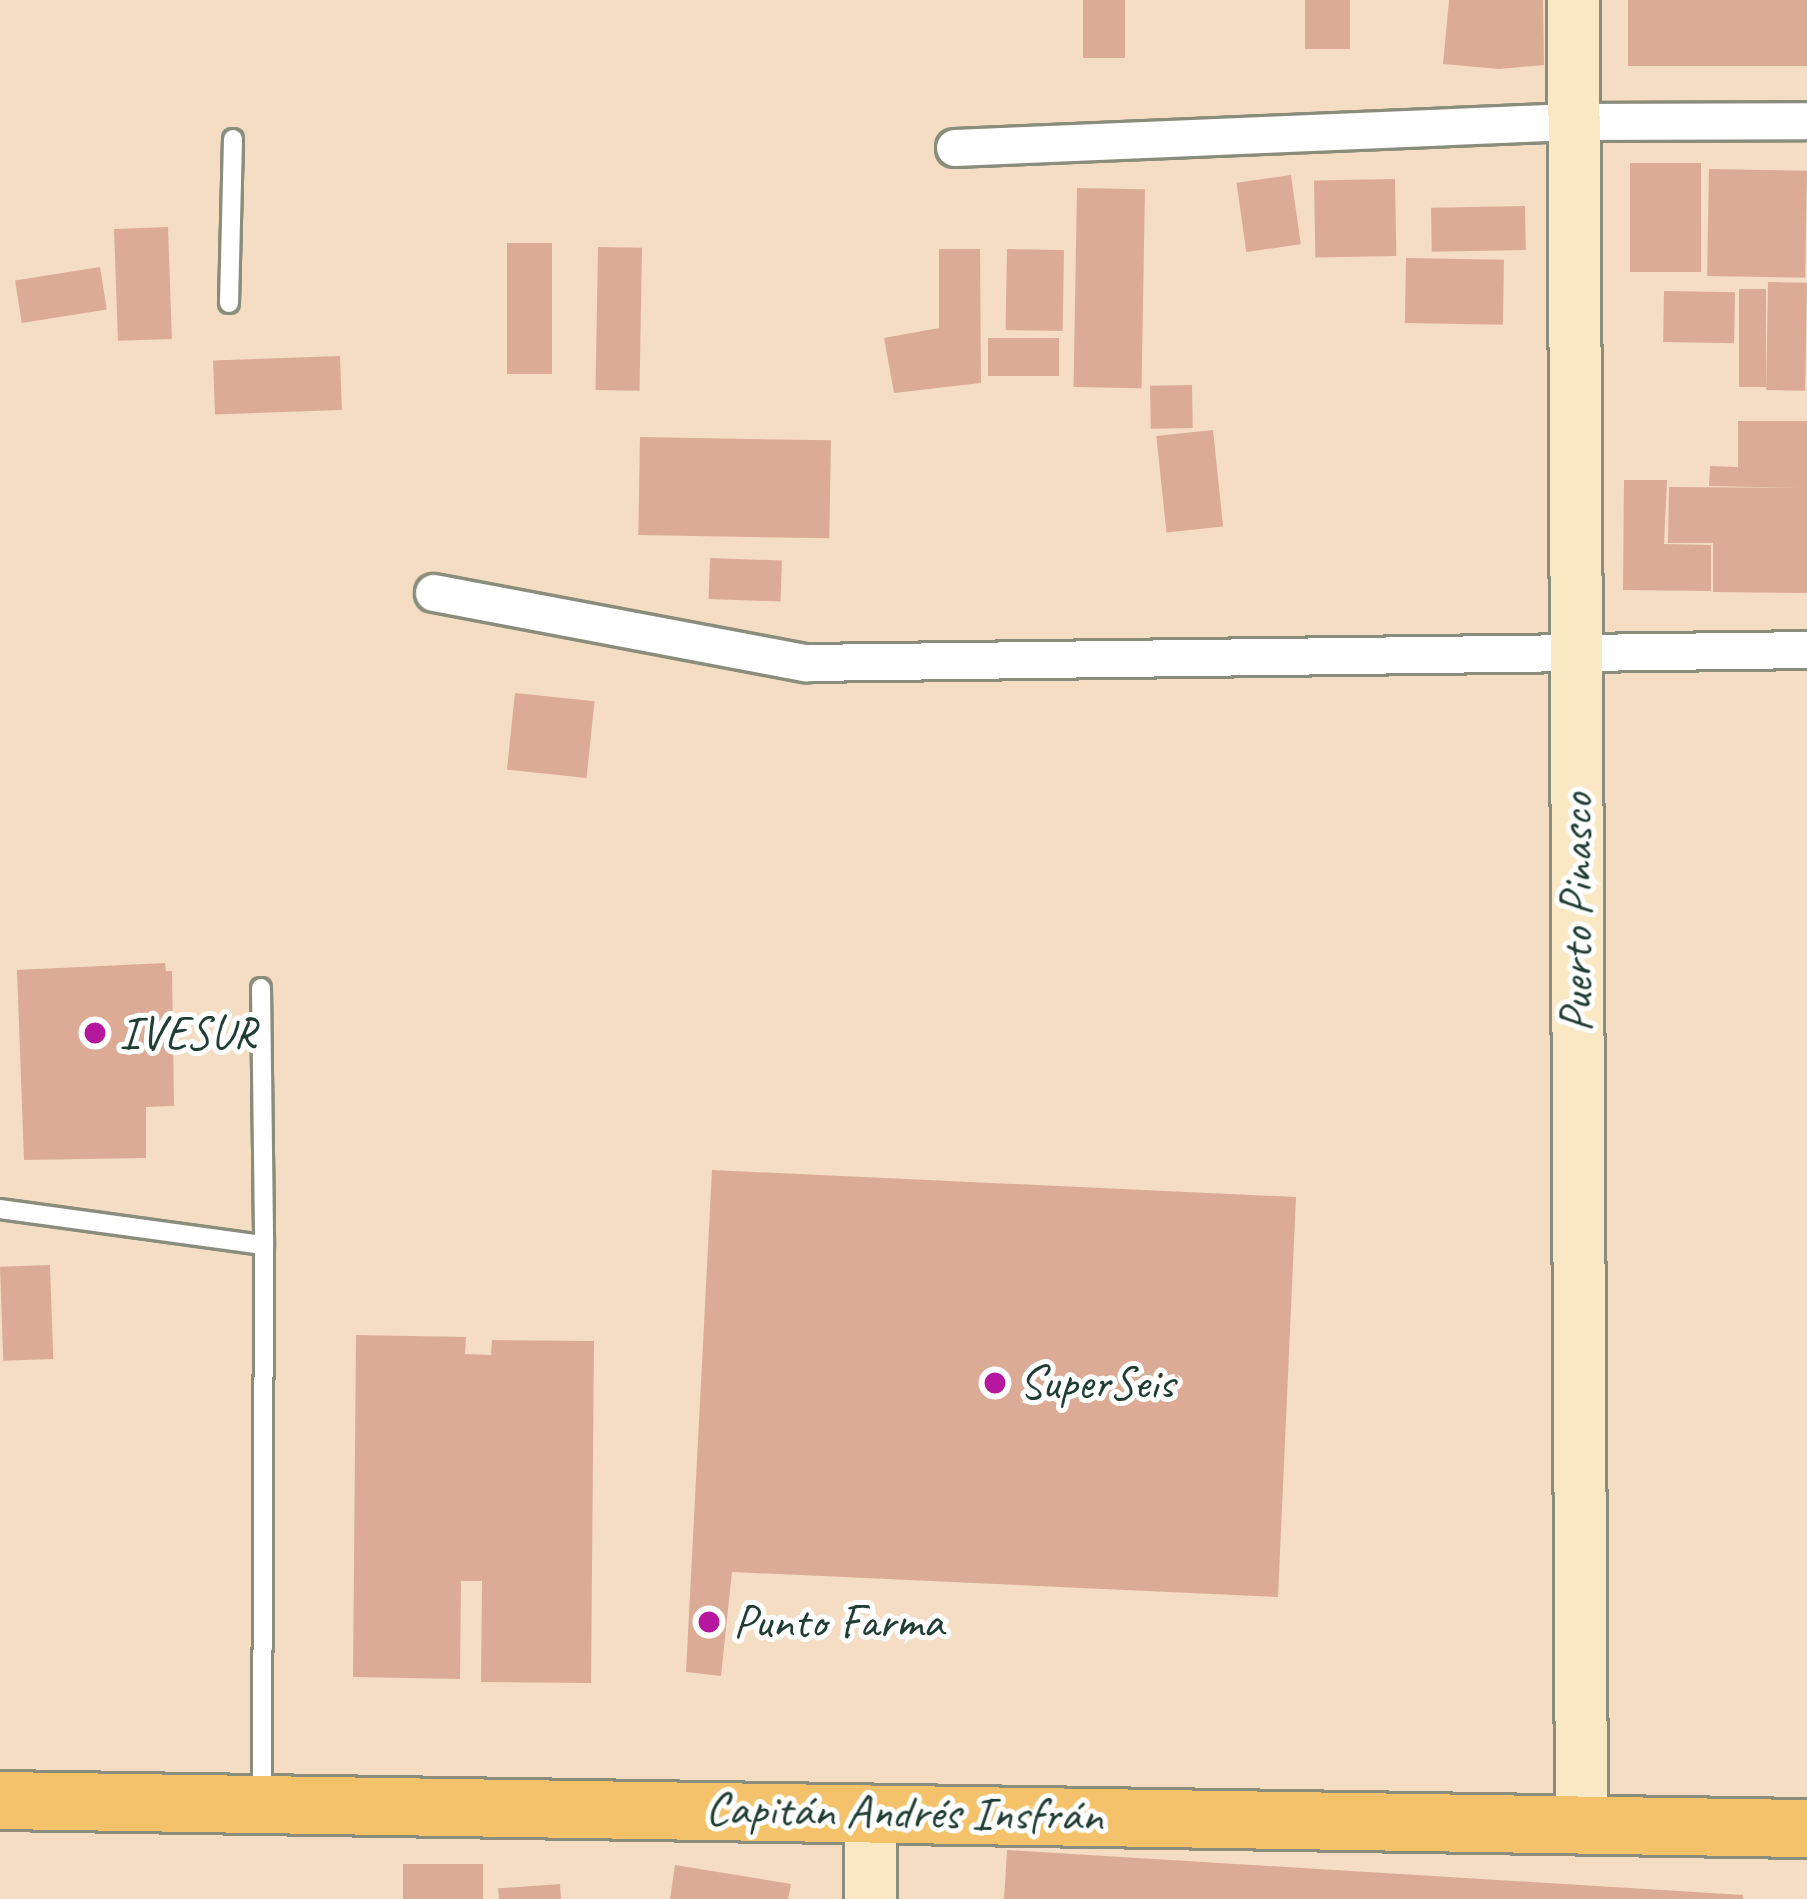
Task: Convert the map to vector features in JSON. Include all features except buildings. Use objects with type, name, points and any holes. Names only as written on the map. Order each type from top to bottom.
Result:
[{"type":"main road","name":"Capitán Andrés Insfrán","points":[[0,1800],[1807,1828]]},
{"type":"street","name":"Puerto Pinasco","points":[[1573,0],[1581,1826]]},
{"type":"street","points":[[955,148],[1571,122],[1807,121]]},
{"type":"street","points":[[434,593],[806,663],[1807,650]]},
{"type":"street","points":[[870,1813],[870,1899]]},
{"type":"lane","points":[[229,303],[232,139]]},
{"type":"lane","points":[[261,988],[262,1802]]},
{"type":"lane","points":[[0,1209],[264,1245]]},
{"type":"place","name":"IVESUR","points":[[95,1033]]},
{"type":"place","name":"SuperSeis","points":[[995,1383]]},
{"type":"place","name":"Punto Farma","points":[[709,1622]]}]
